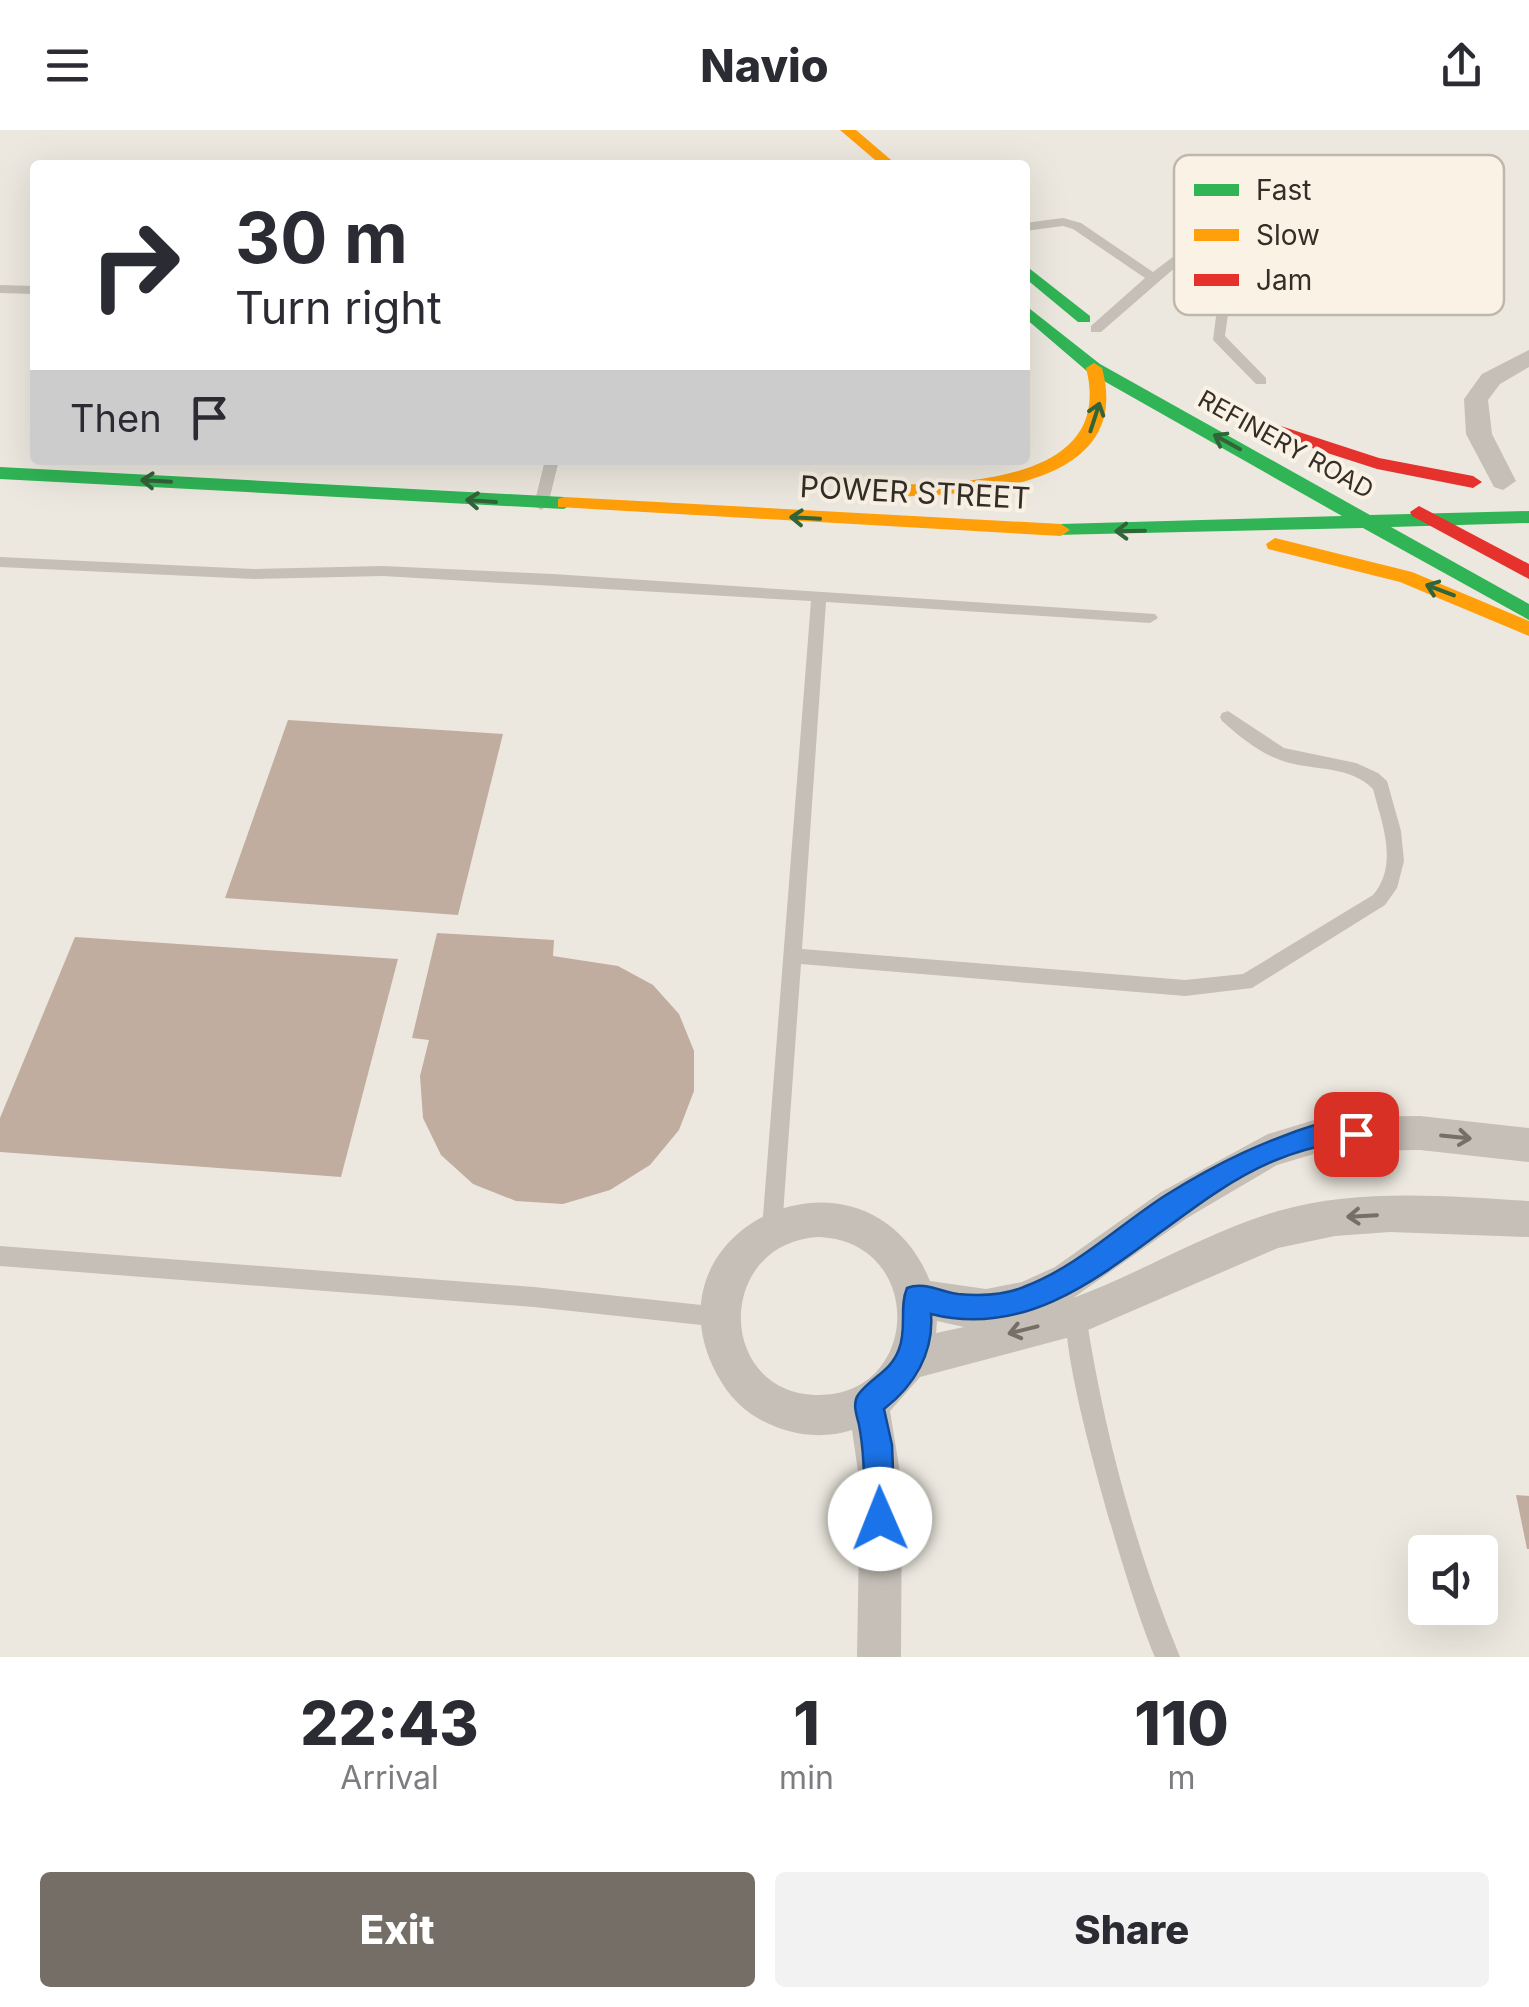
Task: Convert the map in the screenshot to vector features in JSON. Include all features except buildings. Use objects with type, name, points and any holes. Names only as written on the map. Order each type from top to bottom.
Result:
[{"type":"main road","points":[[836,136],[851,160]]},
{"type":"main road","points":[[836,136],[881,160]]},
{"type":"main road","points":[[1030,274],[1104,336]]},
{"type":"main road","name":"REFINERY ROAD","points":[[1030,314],[1094,368],[1367,521],[1527,617]]},
{"type":"main road","name":"POWER STREET","points":[[1033,498],[816,493],[1006,481],[1058,466],[1088,438],[1096,420],[1101,405],[1094,368]]},
{"type":"main road","name":"REFINERY ROAD","points":[[1472,482],[1376,463],[1254,422],[1529,572]]},
{"type":"main road","name":"POWER STREET","points":[[0,474],[1080,531],[1520,517]]},
{"type":"main road","points":[[1272,491],[1373,490],[1516,480]]},
{"type":"main road","points":[[1183,530],[1339,557],[1527,617]]},
{"type":"street","points":[[1516,480],[1480,434],[1476,399],[1490,378],[1529,357]]},
{"type":"street","points":[[916,1297],[957,1307],[986,1308],[1072,1298],[1174,1205],[1268,1151],[1324,1134],[1420,1133],[1529,1145]]},
{"type":"street","points":[[911,1359],[1072,1298],[1197,1261],[1303,1223],[1371,1215],[1529,1219]]},
{"type":"street","points":[[831,1219],[860,1228],[886,1244],[905,1268],[916,1297],[918,1329],[911,1359],[894,1384],[869,1404],[837,1414],[802,1414],[770,1402],[744,1379],[726,1350],[720,1317],[723,1289],[733,1265],[750,1244],[772,1229],[801,1220],[831,1219]]},
{"type":"street","points":[[869,1404],[881,1485],[878,1657]]},
{"type":"lane","points":[[1030,226],[1063,222],[1077,226],[1154,278]]},
{"type":"lane","points":[[1104,336],[1154,278],[1174,262]]},
{"type":"lane","points":[[0,289],[30,290]]},
{"type":"lane","points":[[1222,315],[1218,337],[1260,381]]},
{"type":"lane","points":[[541,505],[549,472]]},
{"type":"lane","points":[[0,562],[254,574],[383,571],[819,594],[1150,618]]},
{"type":"lane","points":[[772,1229],[819,594]]},
{"type":"lane","points":[[792,956],[1185,988],[1229,986],[1268,972],[1379,900],[1390,890],[1398,869],[1381,786],[1375,777],[1353,768],[1286,756],[1255,740],[1228,717]]},
{"type":"lane","points":[[0,1256],[534,1297],[720,1317]]},
{"type":"lane","points":[[1072,1298],[1082,1374],[1111,1496],[1168,1657]]},
{"type":"traffic: fast","points":[[1030,274],[1084,319]]},
{"type":"traffic: fast","points":[[1030,314],[1094,368],[1529,613]]},
{"type":"traffic: fast","points":[[0,473],[564,503]]},
{"type":"traffic: fast","points":[[1061,530],[1529,517]]},
{"type":"traffic: slow","points":[[847,130],[884,160]]},
{"type":"traffic: slow","points":[[847,491],[994,483],[1032,474],[1064,459],[1087,437],[1100,406],[1094,368]]},
{"type":"traffic: slow","points":[[564,503],[1061,530]]},
{"type":"traffic: slow","points":[[1275,544],[1405,577],[1529,629]]},
{"type":"traffic: jam","points":[[1262,426],[1377,463],[1473,482]]},
{"type":"traffic: jam","points":[[1419,512],[1529,572]]},
{"type":"route","points":[[880,1519],[881,1485],[869,1404],[894,1384],[911,1359],[918,1329],[916,1297],[957,1307],[986,1308],[1024,1301],[1069,1280],[1174,1205],[1268,1151],[1324,1134],[1356,1134]]}]
